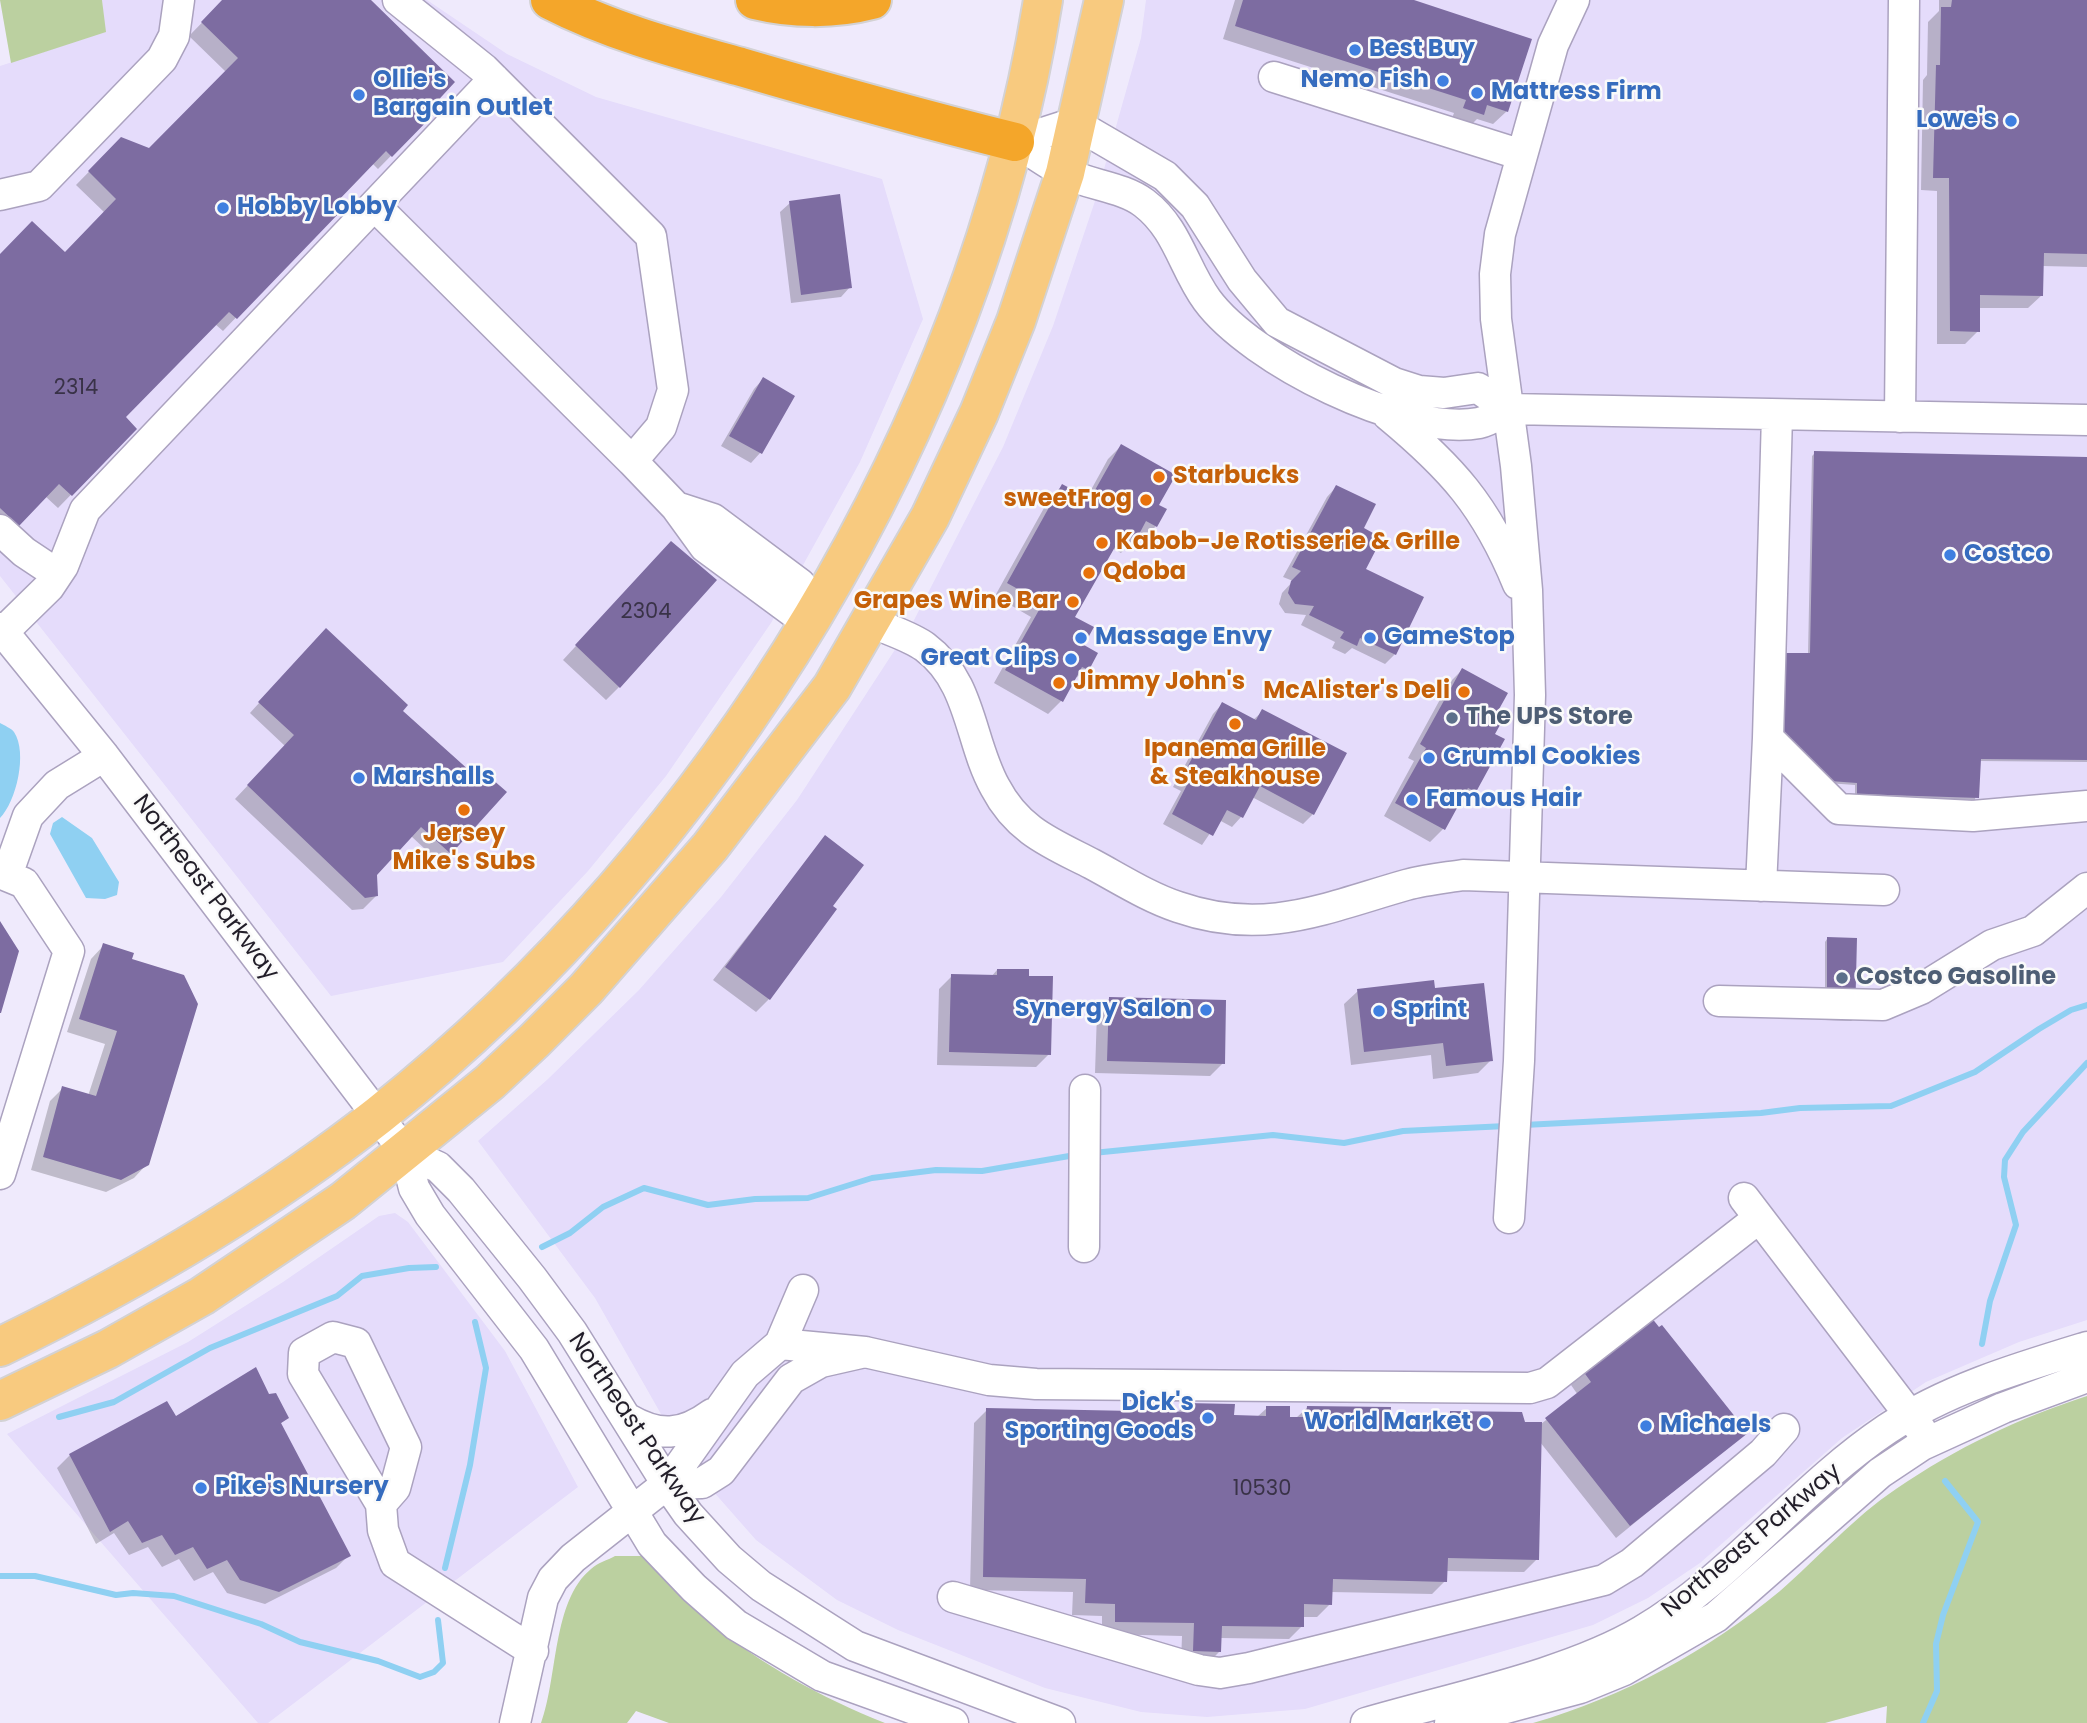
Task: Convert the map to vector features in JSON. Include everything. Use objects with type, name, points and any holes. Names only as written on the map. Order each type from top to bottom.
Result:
[{"type":"highway","points":[[550,0],[573,12],[660,44],[869,106],[1015,142]]},
{"type":"highway","points":[[755,0],[780,6],[820,7],[872,0]]},
{"type":"main road","points":[[0,1347],[86,1305],[173,1256],[252,1206],[378,1115],[472,1035],[562,949],[671,818],[728,744],[813,616],[881,492],[929,390],[965,303],[1015,142],[1043,0]]},
{"type":"main road","points":[[0,1401],[108,1349],[202,1296],[343,1201],[490,1082],[534,1041],[586,989],[710,847],[824,698],[872,622],[930,517],[979,413],[1016,321],[1065,173],[1074,123],[1099,32],[1104,0]]},
{"type":"main road","points":[[872,622],[858,605],[858,588],[928,452],[959,367],[965,303]]},
{"type":"main road","points":[[664,900],[690,841],[737,776],[825,639],[826,624],[813,616]]},
{"type":"street","points":[[0,195],[39,186],[162,59],[174,36],[179,0]]},
{"type":"street","points":[[398,0],[494,79],[651,236],[673,390],[661,427],[632,461]]},
{"type":"street","points":[[1509,1218],[1519,1061],[1530,695],[1528,606],[1496,319],[1495,274],[1500,234],[1552,45],[1574,0]]},
{"type":"street","points":[[1900,417],[1904,0]]},
{"type":"street","points":[[1274,77],[1522,155]]},
{"type":"street","points":[[2,630],[49,587],[85,510],[494,79]]},
{"type":"street","points":[[1015,142],[1074,123],[1165,176],[1195,206],[1242,280],[1277,321],[1394,383],[1419,391],[1444,393],[1478,388],[1508,410]]},
{"type":"street","points":[[1015,142],[1065,173],[1142,201],[1166,224],[1206,299],[1230,326],[1273,359],[1382,411],[1419,421],[1481,422],[1508,410],[2087,420]]},
{"type":"street","points":[[375,206],[676,507],[713,519],[800,584],[813,616]]},
{"type":"street","points":[[1382,411],[1436,455],[1462,483],[1503,549],[1528,606]]},
{"type":"street","points":[[1761,886],[1777,415]]},
{"type":"street","points":[[0,530],[23,552],[57,574]]},
{"type":"street","points":[[872,622],[924,646],[944,665],[962,691],[993,785],[1010,811],[1030,832],[1177,907],[1216,917],[1256,921],[1296,918],[1422,882],[1463,875],[1884,890]]},
{"type":"street","name":"Northeast Parkway","points":[[2,630],[104,756],[405,1152],[414,1188],[430,1215],[534,1349],[652,1544],[736,1625],[822,1676],[953,1723]]},
{"type":"street","points":[[1768,738],[1839,809],[1973,816],[2087,806]]},
{"type":"street","points":[[0,1174],[69,951],[24,883],[4,874],[28,816],[57,785],[104,756]]},
{"type":"street","points":[[1719,1001],[1882,1005],[1921,989],[1992,945],[2033,931],[2087,888]]},
{"type":"street","points":[[1084,1247],[1085,1090]]},
{"type":"street","name":"Northeast Parkway","points":[[405,1152],[438,1167],[461,1190],[572,1332],[688,1514],[729,1559],[761,1586],[855,1646],[1060,1723]]},
{"type":"street","points":[[780,1344],[865,1352],[989,1380],[1036,1384],[1530,1388],[1547,1383],[1751,1208],[1930,1441]]},
{"type":"street","points":[[515,1723],[544,1598],[553,1580],[572,1558],[667,1484],[745,1374],[780,1344],[803,1290]]},
{"type":"street","points":[[381,1504],[395,1488],[406,1447],[356,1343],[333,1337],[304,1353],[303,1374],[381,1504],[383,1530],[396,1563],[533,1651]]},
{"type":"street","name":"Northeast Parkway","points":[[1366,1723],[1568,1664],[1639,1633],[1679,1607],[1811,1489],[1885,1430],[1910,1415],[2001,1373],[2087,1347]]},
{"type":"street","points":[[667,1484],[702,1483],[721,1471],[791,1379],[821,1362],[865,1352]]},
{"type":"street","name":"Northeast Parkway","points":[[1450,1723],[1580,1688],[1623,1670],[1672,1644],[1716,1617],[1880,1473],[1930,1441],[2003,1408],[2087,1377]]},
{"type":"street","points":[[628,1419],[662,1434],[683,1432],[723,1405]]},
{"type":"street","points":[[953,1597],[1199,1670],[1220,1672],[1249,1668],[1604,1580],[1632,1563],[1763,1453],[1784,1429]]},
{"type":"shaded area","points":[[102,0],[427,0],[507,54],[596,97],[882,179],[923,319],[860,462],[771,623],[666,776],[588,871],[503,962],[331,996],[0,576],[0,66],[105,32]]},
{"type":"shaded area","points":[[1146,0],[2087,0],[2087,1320],[2019,1342],[1926,1382],[1842,1438],[1700,1563],[1648,1598],[1593,1625],[1305,1709],[1207,1717],[1141,1712],[1045,1688],[898,1630],[837,1600],[756,1540],[690,1465],[595,1298],[478,1141],[548,1079],[639,990],[721,897],[797,800],[913,622],[1003,447],[1053,326],[1095,201],[1141,38]]},
{"type":"shaded area","points":[[395,1213],[408,1222],[505,1351],[578,1487],[268,1723],[258,1723],[7,1434],[188,1342],[283,1282],[379,1216]]},
{"type":"green space","points":[[0,0],[102,0],[106,32],[11,63]]},
{"type":"green space","points":[[2087,1396],[2087,1723],[1886,1723],[1887,1706],[1825,1723],[1533,1723],[1632,1686],[1694,1652],[1780,1591],[1866,1512],[1919,1474],[1989,1435]]},
{"type":"green space","points":[[615,1556],[643,1556],[699,1613],[749,1652],[815,1691],[885,1723],[669,1723],[636,1711],[627,1723],[541,1723],[569,1600],[578,1583],[591,1569]]},
{"type":"water","points":[[0,723],[14,732],[18,741],[20,764],[11,801],[0,818]]},
{"type":"water","points":[[62,817],[92,838],[119,882],[117,895],[105,899],[86,898],[50,834],[53,823]]},
{"type":"building","points":[[222,0],[371,0],[455,82],[431,108],[436,112],[392,157],[386,151],[334,205],[341,211],[237,319],[229,312],[126,417],[137,429],[72,496],[59,484],[19,526],[0,508],[0,254],[32,221],[65,252],[116,199],[88,171],[121,137],[149,148],[238,58],[201,22]]},
{"type":"building","points":[[1243,0],[1414,0],[1532,39],[1508,112],[1487,105],[1484,115],[1463,108],[1466,100],[1235,26]]},
{"type":"building","name":"Lowe's","points":[[1952,0],[2087,0],[2087,254],[2044,253],[2043,296],[1980,295],[1980,332],[1950,331],[1949,178],[1933,178],[1936,65],[1940,65],[1941,7],[1951,7]]},
{"type":"building","points":[[840,194],[852,288],[801,295],[789,201]]},
{"type":"building","points":[[763,377],[795,396],[762,454],[729,436]]},
{"type":"building","points":[[1121,444],[1176,475],[1159,505],[1167,509],[1157,527],[1146,521],[1136,540],[1123,533],[1075,617],[1094,627],[1084,645],[1098,653],[1089,670],[1082,667],[1063,702],[1005,670],[1043,603],[1007,583],[1062,484],[1090,499]]},
{"type":"building","name":"Costco","points":[[1814,451],[2087,457],[2087,760],[1981,759],[1979,798],[1857,794],[1857,783],[1830,781],[1784,735],[1785,653],[1810,653]]},
{"type":"building","points":[[1336,485],[1376,504],[1364,528],[1382,538],[1366,569],[1424,597],[1396,655],[1360,638],[1357,646],[1340,638],[1344,632],[1309,615],[1314,606],[1295,604],[1288,593],[1291,581],[1301,571],[1292,567]]},
{"type":"building","points":[[671,541],[717,580],[620,688],[575,645]]},
{"type":"building","name":"Marshalls","points":[[326,628],[408,705],[403,711],[471,772],[477,766],[507,792],[451,854],[421,827],[377,875],[378,896],[365,898],[247,785],[294,735],[258,702]]},
{"type":"building","points":[[1462,668],[1508,693],[1498,711],[1505,716],[1495,734],[1505,739],[1476,792],[1468,788],[1445,830],[1395,803],[1426,748],[1420,744]]},
{"type":"building","points":[[1222,702],[1256,720],[1262,709],[1347,753],[1314,815],[1260,786],[1243,818],[1227,810],[1213,836],[1172,814],[1189,781],[1182,777]]},
{"type":"building","points":[[825,835],[864,865],[833,906],[837,909],[770,1000],[725,967]]},
{"type":"building","points":[[0,921],[19,951],[1,1013],[0,1013]]},
{"type":"building","name":"Costco Gasoline","points":[[1827,937],[1857,938],[1855,1019],[1827,1018]]},
{"type":"building","points":[[103,943],[134,953],[132,959],[184,975],[198,1004],[149,1165],[121,1180],[43,1157],[62,1086],[96,1096],[117,1031],[79,1019]]},
{"type":"building","points":[[997,969],[1029,969],[1029,976],[1053,976],[1051,1055],[949,1052],[951,974],[997,975]]},
{"type":"building","points":[[1434,980],[1435,988],[1484,983],[1493,1061],[1446,1066],[1443,1043],[1364,1052],[1357,989]]},
{"type":"building","points":[[1109,997],[1226,1000],[1225,1064],[1107,1061]]},
{"type":"building","name":"Michaels","points":[[1651,1317],[1659,1327],[1662,1325],[1748,1433],[1630,1526],[1545,1418],[1591,1382],[1583,1371]]},
{"type":"building","name":"Pike's Nursery","points":[[256,1367],[269,1394],[276,1393],[289,1418],[281,1423],[351,1556],[279,1592],[240,1580],[227,1560],[207,1569],[193,1547],[175,1555],[162,1535],[142,1543],[128,1521],[110,1532],[69,1454],[167,1401],[176,1416]]},
{"type":"building","points":[[1133,1401],[1161,1402],[1161,1411],[1185,1412],[1185,1403],[1235,1404],[1234,1415],[1266,1416],[1266,1406],[1290,1406],[1290,1417],[1306,1417],[1307,1406],[1391,1407],[1390,1419],[1450,1420],[1450,1411],[1522,1412],[1525,1422],[1542,1422],[1539,1560],[1448,1558],[1447,1582],[1333,1579],[1332,1605],[1304,1604],[1304,1627],[1222,1626],[1221,1652],[1193,1651],[1194,1623],[1115,1622],[1115,1604],[1085,1603],[1086,1579],[983,1577],[986,1408],[1133,1411]]},
{"type":"waterway","points":[[1524,1125],[1761,1113],[1800,1108],[1891,1106],[1975,1072],[2039,1029],[2071,1010],[2087,1005]]},
{"type":"waterway","points":[[1982,1344],[1990,1301],[2016,1225],[2004,1177],[2005,1160],[2023,1132],[2087,1063]]},
{"type":"waterway","points":[[1093,1153],[1273,1135],[1344,1143],[1403,1131],[1506,1126]]},
{"type":"waterway","points":[[542,1247],[570,1233],[603,1207],[644,1188],[708,1205],[755,1199],[808,1198],[872,1178],[936,1170],[982,1171],[1075,1155]]},
{"type":"waterway","points":[[59,1417],[114,1402],[210,1348],[337,1296],[362,1276],[409,1268],[436,1267]]},
{"type":"waterway","points":[[445,1568],[470,1465],[486,1368],[475,1322]]},
{"type":"waterway","points":[[1923,1723],[1937,1691],[1936,1644],[1943,1615],[1978,1522],[1945,1481]]},
{"type":"waterway","points":[[0,1576],[35,1576],[116,1595],[133,1593],[174,1596],[261,1624],[300,1642],[378,1661],[420,1677],[434,1672],[443,1663],[438,1620]]},
{"type":"place","name":"Best Buy","points":[[1355,50]]},
{"type":"place","name":"Nemo Fish","points":[[1443,81]]},
{"type":"place","name":"Mattress Firm","points":[[1477,93]]},
{"type":"place","name":"Ollie's Bargain Outlet","points":[[359,95]]},
{"type":"place","name":"Lowe's","points":[[2011,121]]},
{"type":"place","name":"Hobby Lobby","points":[[223,208]]},
{"type":"place","name":"Starbucks","points":[[1159,477]]},
{"type":"place","name":"sweetFrog","points":[[1146,500]]},
{"type":"place","name":"Kabob-Je Rotisserie & Grille","points":[[1102,543]]},
{"type":"place","name":"Costco","points":[[1950,555]]},
{"type":"place","name":"Qdoba","points":[[1089,573]]},
{"type":"place","name":"Grapes Wine Bar","points":[[1073,602]]},
{"type":"place","name":"Massage Envy","points":[[1081,638]]},
{"type":"place","name":"GameStop","points":[[1370,638]]},
{"type":"place","name":"Great Clips","points":[[1071,659]]},
{"type":"place","name":"Jimmy John's","points":[[1059,683]]},
{"type":"place","name":"McAlister's Deli","points":[[1464,692]]},
{"type":"place","name":"The UPS Store","points":[[1452,718]]},
{"type":"place","name":"Ipanema Grille & Steakhouse","points":[[1235,724]]},
{"type":"place","name":"Crumbl Cookies","points":[[1429,758]]},
{"type":"place","name":"Marshalls","points":[[359,778]]},
{"type":"place","name":"Famous Hair","points":[[1412,800]]},
{"type":"place","name":"Jersey Mike's Subs","points":[[464,810]]},
{"type":"place","name":"Costco Gasoline","points":[[1842,978]]},
{"type":"place","name":"Synergy Salon","points":[[1206,1010]]},
{"type":"place","name":"Sprint","points":[[1379,1011]]},
{"type":"place","name":"Dick's Sporting Goods","points":[[1208,1418]]},
{"type":"place","name":"World Market","points":[[1485,1423]]},
{"type":"place","name":"Michaels","points":[[1646,1426]]},
{"type":"place","name":"Pike's Nursery","points":[[201,1488]]}]
